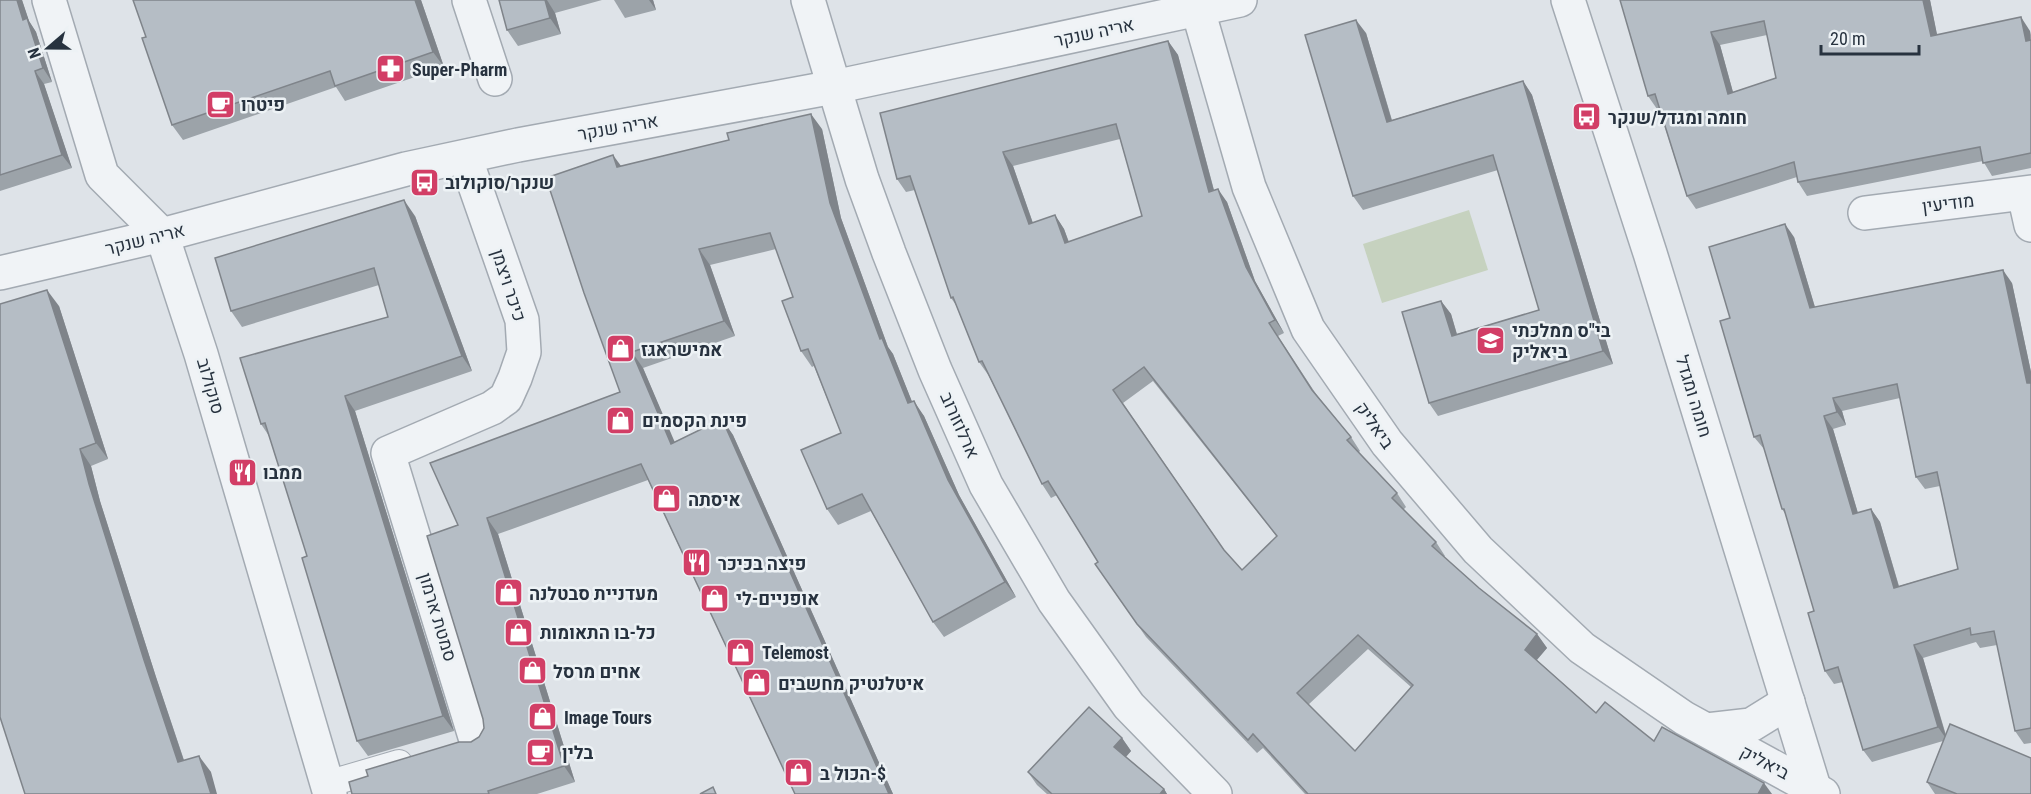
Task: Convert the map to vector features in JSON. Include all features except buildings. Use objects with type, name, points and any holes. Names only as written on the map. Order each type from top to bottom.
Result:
[{"type":"street","name":"סוקולוב","points":[[49,0],[102,175],[162,235],[205,366],[329,789]]},
{"type":"street","points":[[469,0],[495,79]]},
{"type":"street","name":"ארלוזורוב","points":[[808,0],[862,179],[889,253],[935,370],[986,485],[1054,601],[1129,706],[1215,794]]},
{"type":"street","name":"אריה שנקר","points":[[0,273],[162,235],[406,169],[834,87],[1240,0]]},
{"type":"street","name":"חומה ומגדל","points":[[1568,0],[1650,253],[1788,702],[1818,792]]},
{"type":"street","name":"ביאליק","points":[[1198,10],[1249,187],[1308,329],[1387,443],[1478,550],[1582,648],[1684,717],[1818,792]]},
{"type":"street","name":"כיכר ויצמן","points":[[465,157],[522,320],[524,352],[506,398],[492,408]]},
{"type":"street","points":[[2027,193],[2031,225]]},
{"type":"street","name":"מודיעין","points":[[1865,213],[2027,193]]},
{"type":"street","name":"סמטת ארמון","points":[[464,743],[388,453],[492,408]]},
{"type":"street","name":"ביאליק","points":[[1707,730],[1751,724],[1788,702]]},
{"type":"street","points":[[329,789],[419,757]]},
{"type":"green space","points":[[1469,210],[1488,270],[1382,303],[1363,244]]},
{"type":"place","name":"Super-Pharm","points":[[391,69]]},
{"type":"place","name":"פיטרו","points":[[220,104]]},
{"type":"place","name":"חומה ומגדל/שנקר","points":[[1587,117]]},
{"type":"place","name":"שנקר/סוקולוב","points":[[424,182]]},
{"type":"place","name":"בי\"ס ממלכתי ביאליק","points":[[1491,340]]},
{"type":"place","name":"אמישראגז","points":[[620,349]]},
{"type":"place","name":"פינת הקסמים","points":[[621,420]]},
{"type":"place","name":"ממבו","points":[[242,472]]},
{"type":"place","name":"איסתה","points":[[667,499]]},
{"type":"place","name":"פיצה בכיכר","points":[[697,563]]},
{"type":"place","name":"מעדניית סבטלנה","points":[[508,593]]},
{"type":"place","name":"אופניים-לי","points":[[715,598]]},
{"type":"place","name":"כל-בו התאומות","points":[[519,632]]},
{"type":"place","name":"Telemost","points":[[741,652]]},
{"type":"place","name":"אחים מרסל","points":[[532,671]]},
{"type":"place","name":"איטלנטיק מחשבים","points":[[757,683]]},
{"type":"place","name":"Image Tours","points":[[543,717]]},
{"type":"place","name":"בלין","points":[[541,752]]},
{"type":"place","name":"הכול ב-$","points":[[799,773]]}]
